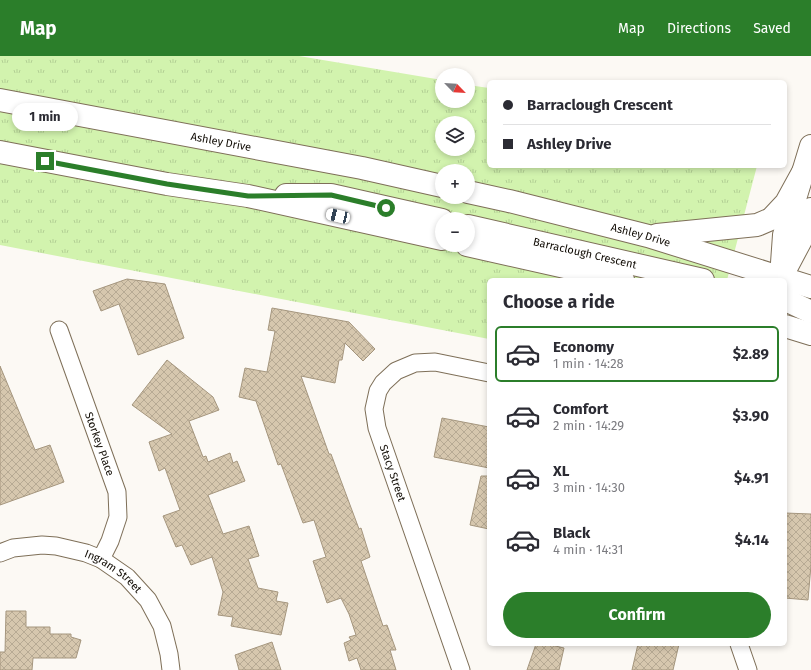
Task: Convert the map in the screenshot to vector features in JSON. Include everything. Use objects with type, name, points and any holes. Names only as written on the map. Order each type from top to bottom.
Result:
[{"type":"main road","name":"Ashley Drive","points":[[0,100],[362,168],[435,184]]},
{"type":"main road","points":[[779,278],[784,235],[811,146]]},
{"type":"main road","points":[[0,152],[167,184],[248,196],[435,237]]},
{"type":"main road","points":[[648,236],[757,225],[771,219],[786,203],[803,172]]},
{"type":"main road","name":"Ashley Drive","points":[[475,194],[648,236],[770,278]]},
{"type":"main road","points":[[248,196],[331,195],[435,218]]},
{"type":"main road","points":[[781,278],[802,240],[811,209]]},
{"type":"main road","name":"Barraclough Crescent","points":[[475,228],[694,278]]},
{"type":"main road","points":[[475,247],[614,278]]},
{"type":"main road","name":"Ashley Drive","points":[[787,282],[811,287]]},
{"type":"main road","points":[[787,296],[790,302],[811,312]]},
{"type":"main road","points":[[787,327],[811,334]]},
{"type":"street","name":"Storkey Place","points":[[59,330],[117,492],[118,517],[110,541],[101,559]]},
{"type":"street","name":"Stacy Street","points":[[461,670],[378,428],[374,409],[378,391],[383,383],[396,371],[415,363],[435,362],[487,373]]},
{"type":"street","name":"Ingram Street","points":[[0,553],[12,548],[42,545],[56,546],[86,553],[101,559],[127,577],[148,600],[162,626],[169,654],[171,670]]},
{"type":"street","points":[[740,646],[748,670]]},
{"type":"green space","points":[[0,56],[299,56],[435,79],[435,108],[475,108],[475,86],[487,88],[487,168],[756,168],[728,278],[487,278],[487,339],[0,245]]},
{"type":"building","points":[[127,279],[165,284],[184,338],[138,355],[119,304],[101,311],[93,291]]},
{"type":"building","points":[[272,308],[349,322],[375,349],[363,361],[345,343],[342,360],[339,360],[335,383],[301,376],[329,454],[331,454],[359,529],[361,528],[370,557],[361,561],[383,626],[387,625],[396,650],[390,650],[396,670],[361,670],[357,658],[349,661],[344,643],[351,640],[349,637],[356,635],[349,614],[341,598],[327,603],[313,561],[326,557],[314,520],[303,523],[281,464],[278,465],[256,401],[239,397],[245,368],[267,372],[275,331],[268,330]]},
{"type":"building","points":[[167,360],[213,397],[219,410],[189,421],[203,457],[206,456],[208,462],[230,453],[233,463],[237,461],[245,481],[208,495],[223,534],[249,526],[259,556],[248,559],[258,588],[278,592],[276,601],[288,603],[281,635],[231,626],[233,617],[218,615],[223,592],[212,557],[191,565],[182,545],[176,547],[163,516],[180,510],[165,468],[159,471],[149,442],[172,434],[132,405]]},
{"type":"building","points":[[0,366],[35,450],[50,445],[64,482],[0,505]]},
{"type":"building","points":[[442,418],[487,427],[487,468],[434,457]]},
{"type":"building","points":[[481,476],[487,476],[487,529],[470,525]]},
{"type":"building","points":[[787,513],[811,514],[811,565],[808,600],[787,598]]},
{"type":"building","points":[[6,611],[26,611],[26,627],[50,627],[50,634],[71,634],[71,637],[81,640],[76,658],[33,658],[32,670],[0,670],[0,652],[5,652]]},
{"type":"building","points":[[272,642],[281,670],[239,670],[235,655]]},
{"type":"building","points":[[535,646],[556,646],[564,648],[559,670],[527,670]]},
{"type":"building","points":[[638,646],[679,646],[673,670],[632,670]]},
{"type":"route","points":[[45,161],[167,184],[248,196],[331,195],[386,208]]}]
